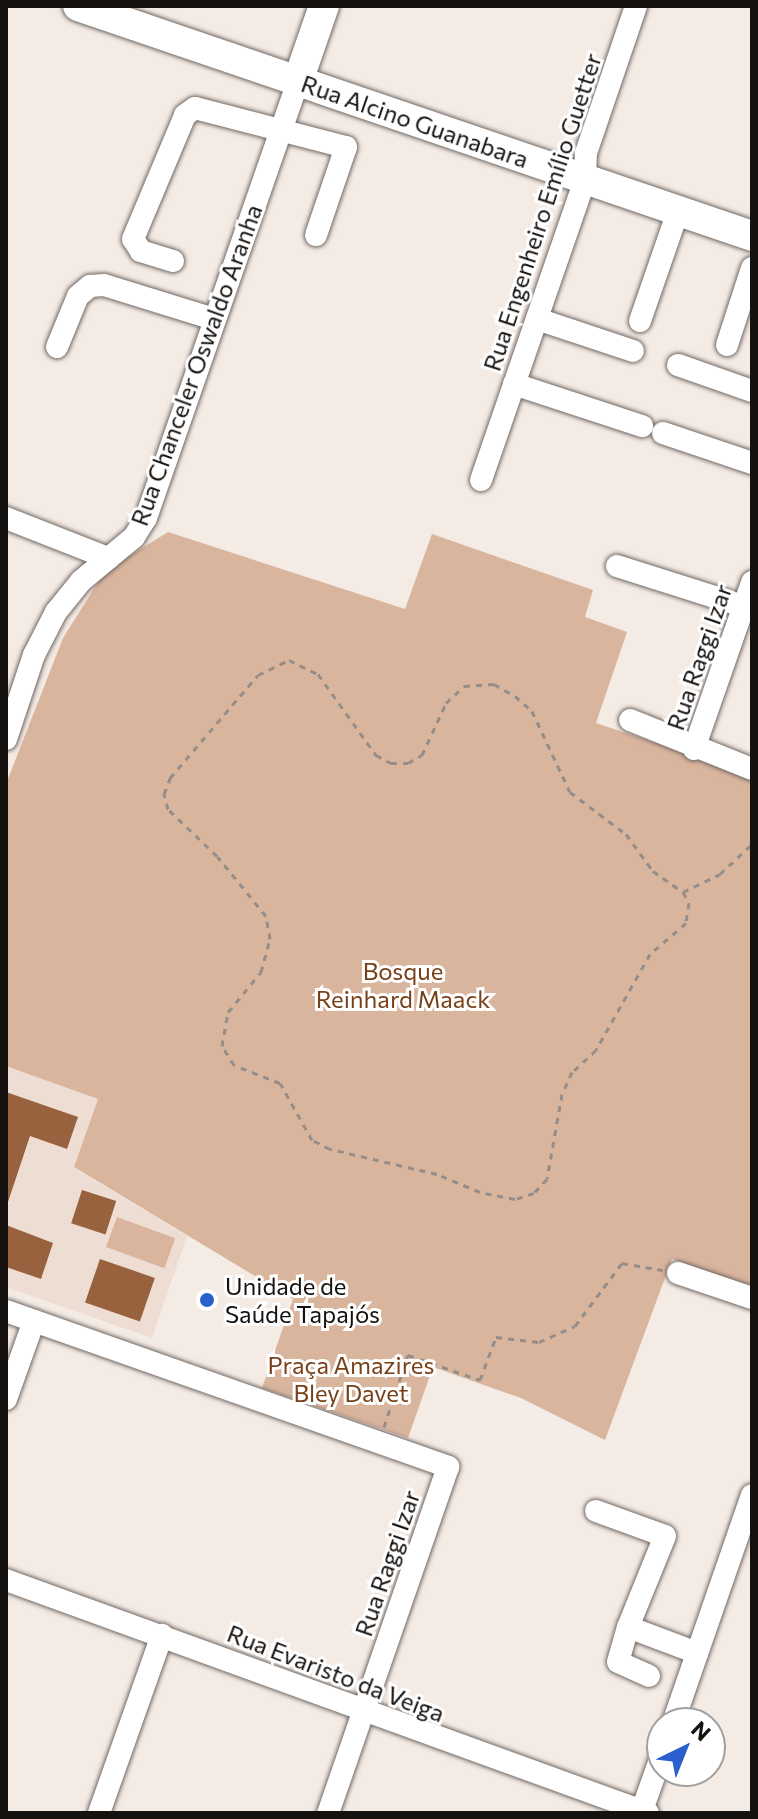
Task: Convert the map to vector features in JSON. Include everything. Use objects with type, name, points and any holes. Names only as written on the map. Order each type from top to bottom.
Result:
[{"type":"main road","name":"Rua Alcino Guanabara","points":[[78,6],[752,236]]},
{"type":"main road","name":"Rua Chanceler Oswaldo Aranha","points":[[298,81],[324,6]]},
{"type":"street","name":"Rua Engenheiro Emílio Guetter","points":[[481,480],[585,179],[586,153],[636,6]]},
{"type":"street","name":"Rua Chanceler Oswaldo Aranha","points":[[6,739],[50,621],[68,595],[134,537],[146,518],[298,81]]},
{"type":"street","points":[[173,261],[141,251],[133,239],[189,110],[346,147],[316,235]]},
{"type":"street","points":[[640,321],[678,211]]},
{"type":"street","points":[[727,345],[752,268]]},
{"type":"street","points":[[57,347],[78,296],[90,286],[104,285],[214,319]]},
{"type":"street","points":[[537,319],[633,351]]},
{"type":"street","points":[[678,365],[752,391]]},
{"type":"street","points":[[514,384],[752,463]]},
{"type":"street","points":[[6,518],[108,558]]},
{"type":"street","points":[[617,566],[743,606]]},
{"type":"street","name":"Rua Raggi Izar","points":[[694,749],[752,582]]},
{"type":"street","points":[[630,720],[676,735],[694,749],[752,769]]},
{"type":"street","points":[[678,1273],[752,1298]]},
{"type":"street","points":[[6,1311],[379,1442]]},
{"type":"street","points":[[6,1399],[34,1321]]},
{"type":"street","name":"Rua Raggi Izar","points":[[328,1813],[448,1467],[379,1442]]},
{"type":"street","points":[[678,1707],[752,1495]]},
{"type":"street","points":[[596,1511],[665,1536],[628,1627],[618,1662],[649,1676]]},
{"type":"street","name":"Rua Evaristo da Veiga","points":[[6,1580],[644,1812]]},
{"type":"street","points":[[628,1627],[697,1653]]},
{"type":"street","points":[[99,1813],[162,1635]]},
{"type":"street","points":[[644,1812],[652,1787]]},
{"type":"path","points":[[289,660],[318,674],[376,755],[391,763],[408,763],[422,755],[446,703],[464,686],[494,684],[532,711],[570,792],[626,834],[653,871],[683,892],[689,903],[686,923],[650,954],[596,1050],[572,1072],[562,1094],[547,1179],[534,1193],[515,1199],[480,1192],[437,1174],[384,1164],[312,1140],[280,1083],[234,1065],[222,1046],[222,1029],[228,1012],[261,972],[270,939],[266,916],[217,856],[168,809],[164,794],[170,778],[273,664],[289,660]]},
{"type":"path","points":[[683,892],[720,874],[752,844]]},
{"type":"path","points":[[379,1442],[408,1355],[480,1380],[496,1337],[539,1342],[575,1326],[622,1263],[678,1273]]},
{"type":"shaded area","points":[[6,1066],[98,1099],[74,1168],[187,1236],[152,1338],[6,1287]]},
{"type":"green space","name":"Bosque Reinhard Maack","points":[[168,532],[405,609],[432,534],[593,590],[585,617],[627,632],[596,723],[752,775],[752,1287],[672,1259],[605,1440],[521,1398],[433,1367],[408,1438],[262,1388],[293,1299],[74,1167],[98,1099],[6,1066],[6,784],[63,638],[105,571]]},
{"type":"green space","points":[[117,1217],[175,1238],[164,1268],[106,1247]]},
{"type":"building","points":[[6,1092],[78,1117],[67,1149],[30,1136],[8,1202]]},
{"type":"building","points":[[82,1190],[116,1201],[105,1234],[71,1223]]},
{"type":"building","points":[[6,1225],[53,1243],[41,1279],[6,1267]]},
{"type":"building","points":[[100,1259],[155,1278],[140,1321],[85,1302]]},
{"type":"place","name":"Unidade de Saúde Tapajós","points":[[207,1300]]},
{"type":"park label","name":"Praça Amazires Bley Davet","points":[[351,1379]]}]
